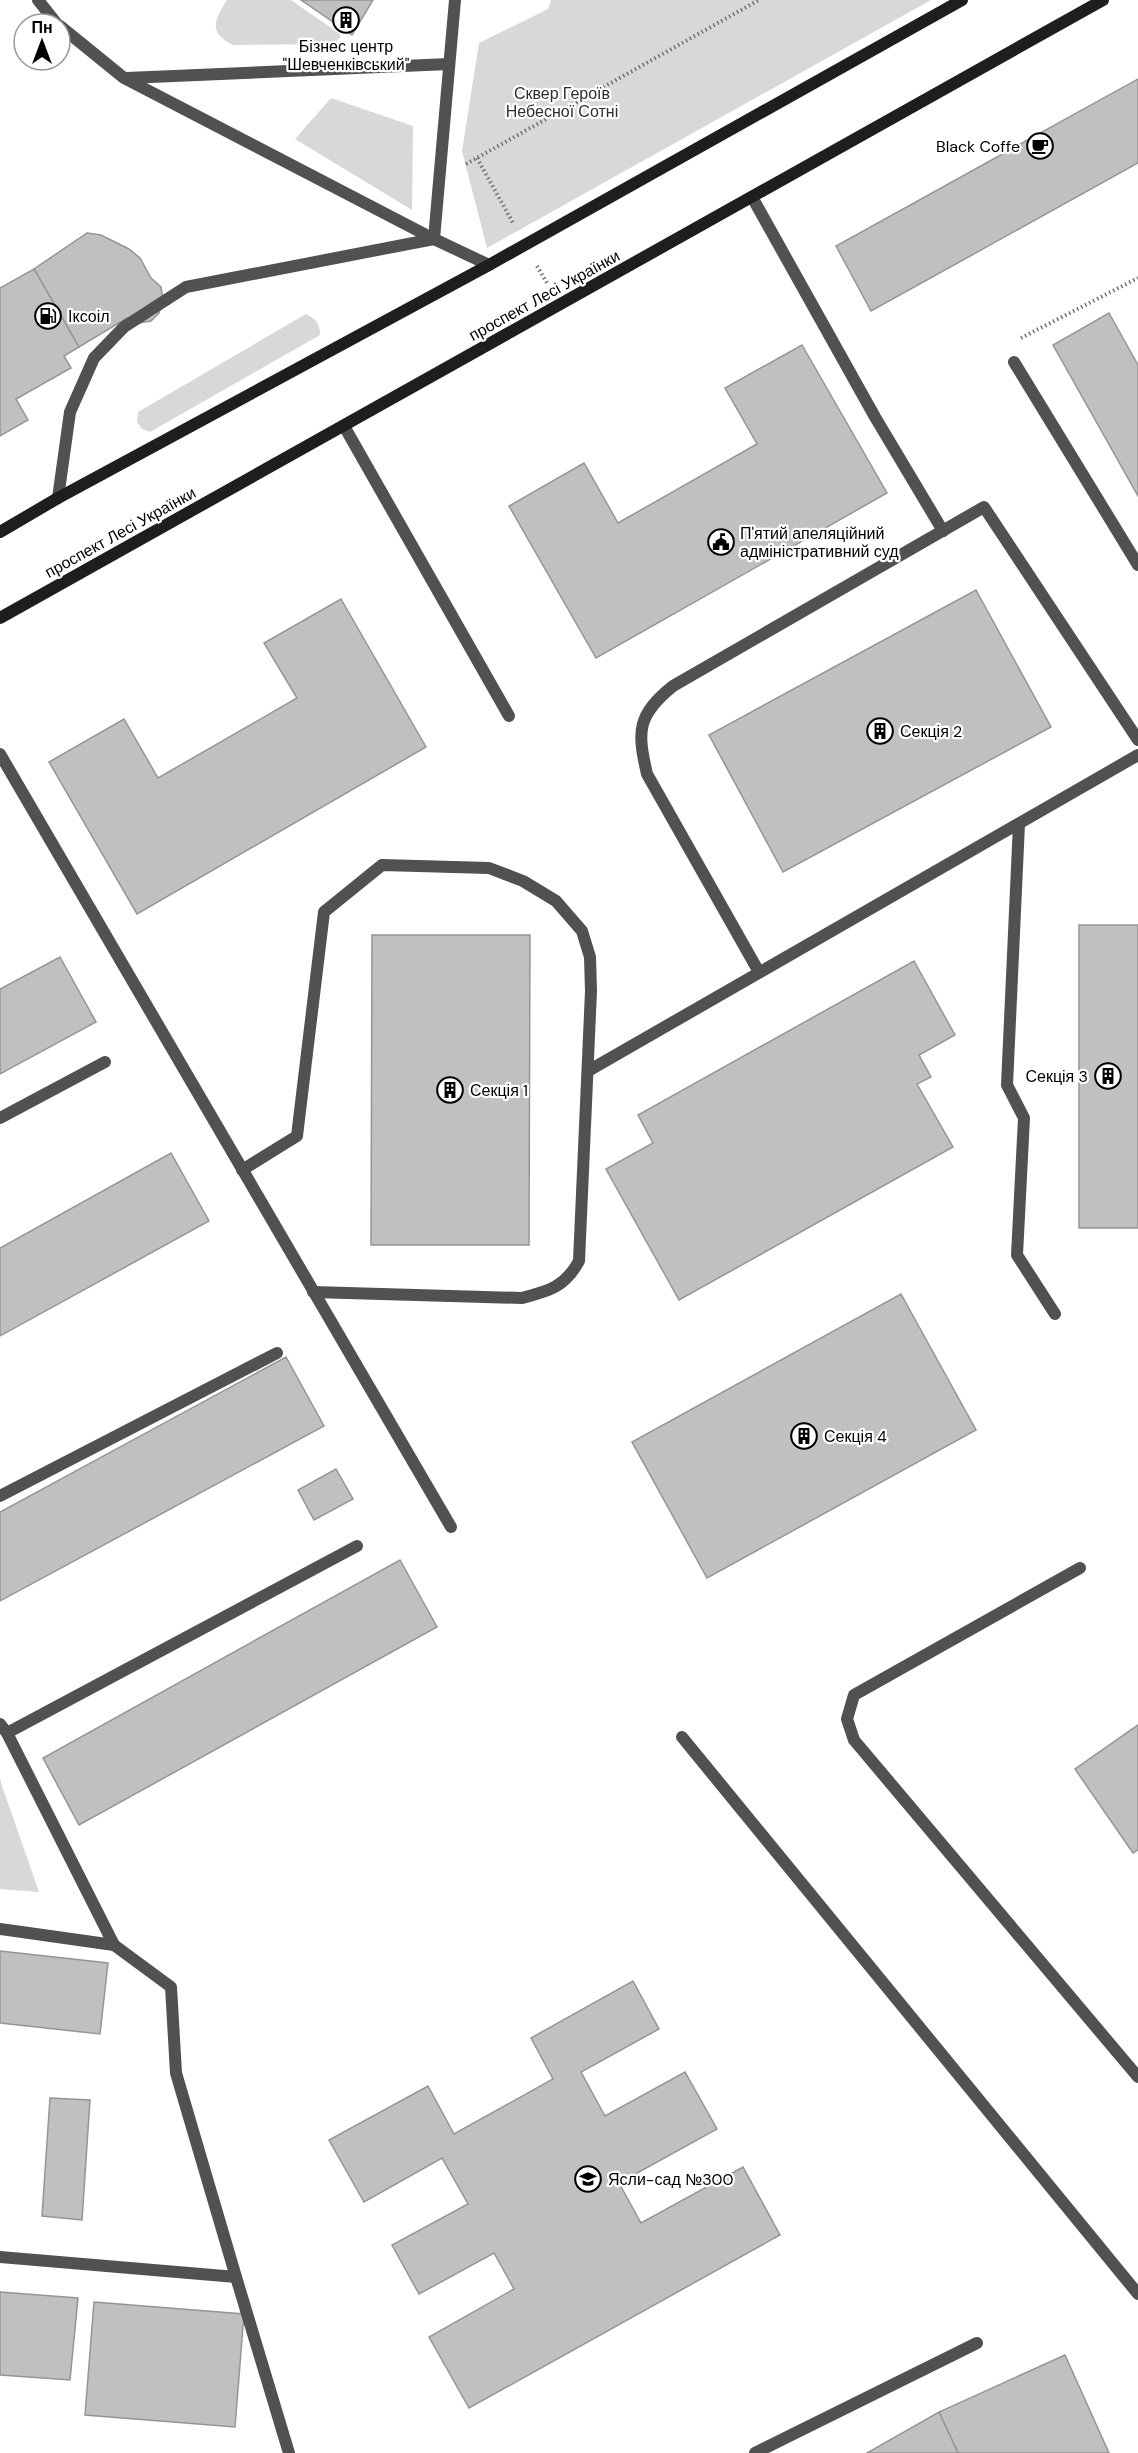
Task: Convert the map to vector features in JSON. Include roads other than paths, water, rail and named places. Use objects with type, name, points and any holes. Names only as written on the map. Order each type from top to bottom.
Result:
[{"type":"main road","points":[[0,532],[58,498],[489,266],[962,0]]},
{"type":"main road","name":"проспект Лесі Українки","points":[[0,618],[1103,0]]},
{"type":"street","points":[[38,0],[48,12]]},
{"type":"street","points":[[434,239],[455,0]]},
{"type":"street","points":[[72,36],[124,78],[489,266]]},
{"type":"street","points":[[124,78],[449,64]]},
{"type":"street","points":[[752,197],[875,417],[943,531]]},
{"type":"street","points":[[58,498],[70,412],[94,358],[124,327],[186,287],[434,239]]},
{"type":"street","points":[[1014,362],[1138,565]]},
{"type":"street","points":[[344,426],[509,716]]},
{"type":"street","points":[[759,972],[647,774],[640,747],[643,722],[654,702],[673,686],[984,507],[1138,740]]},
{"type":"street","points":[[0,754],[451,1527]]},
{"type":"street","points":[[588,1071],[1138,755]]},
{"type":"street","points":[[1019,824],[1006,1085],[1024,1118],[1017,1255],[1055,1314]]},
{"type":"street","points":[[242,1170],[297,1136],[324,912],[382,864],[489,868],[523,880],[556,901],[582,930],[590,957],[588,1071],[579,1261],[570,1277],[550,1291],[522,1298],[313,1292]]},
{"type":"street","points":[[0,1118],[105,1062]]},
{"type":"street","points":[[0,1496],[277,1353]]},
{"type":"street","points":[[289,2453],[176,2073],[171,1987],[114,1945],[3,1729],[357,1546]]},
{"type":"street","points":[[1080,1568],[854,1695],[847,1719],[854,1740],[1138,2077]]},
{"type":"street","points":[[681,1737],[1138,2294]]},
{"type":"street","points":[[0,1929],[114,1945]]},
{"type":"street","points":[[0,2257],[236,2277]]},
{"type":"street","points":[[755,2453],[977,2343]]},
{"type":"place","name":"Бізнес центр \"Шевченківський\"","points":[[346,20]]},
{"type":"place","name":"Black Coffe","points":[[1040,146]]},
{"type":"place","name":"Іксоіл","points":[[48,316]]},
{"type":"place","name":"П'ятий апеляційний адміністративний суд","points":[[721,542]]},
{"type":"place","name":"Секція 2","points":[[880,731]]},
{"type":"place","name":"Секція 3","points":[[1108,1076]]},
{"type":"place","name":"Секція 1","points":[[450,1090]]},
{"type":"place","name":"Секція 4","points":[[804,1436]]},
{"type":"place","name":"Ясли-сад №300","points":[[588,2179]]},
{"type":"park label","name":"Сквер Героїв Небесної Сотні","points":[[562,102]]}]
